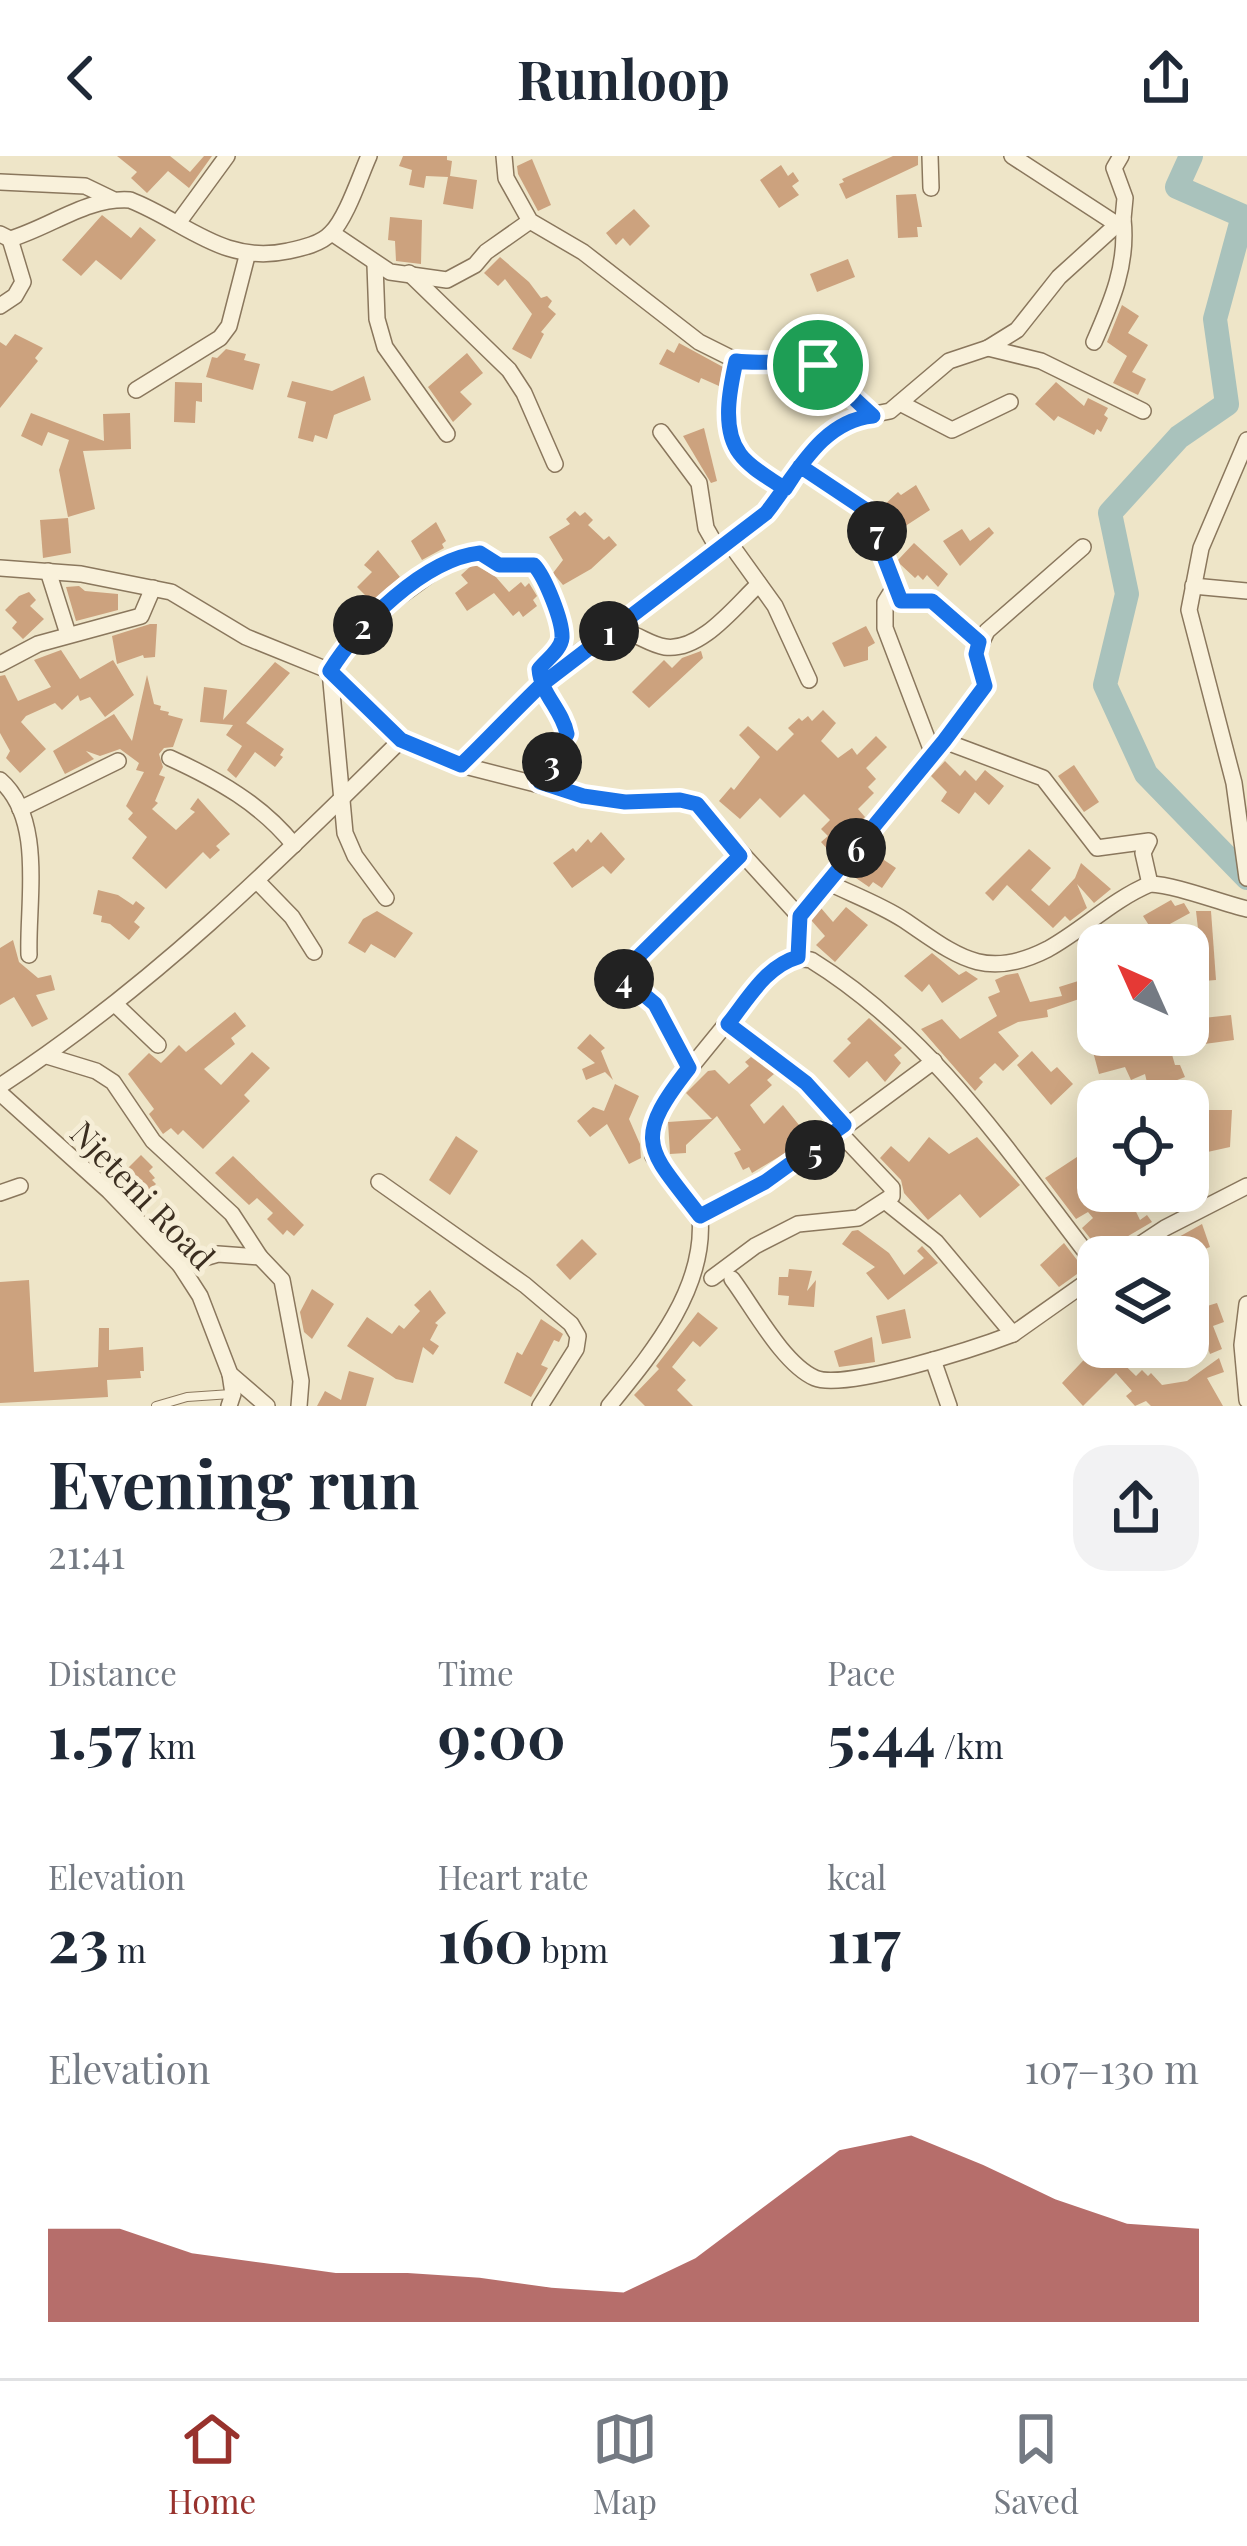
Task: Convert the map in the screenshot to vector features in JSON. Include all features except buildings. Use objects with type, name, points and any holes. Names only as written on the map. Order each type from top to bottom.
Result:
[{"type":"street","points":[[178,223],[227,156]]},
{"type":"street","points":[[0,305],[15,296],[23,282],[5,236],[112,199],[130,200],[225,250],[247,256],[307,247],[332,233],[369,156]]},
{"type":"street","points":[[505,156],[506,178],[530,221],[583,253],[699,342],[736,361],[818,365],[873,416]]},
{"type":"street","points":[[930,156],[931,188]]},
{"type":"street","points":[[1012,156],[1120,222]]},
{"type":"street","points":[[1094,342],[1126,250],[1120,222],[1125,198],[1114,168],[1121,156]]},
{"type":"street","points":[[0,182],[85,186],[112,199]]},
{"type":"street","points":[[332,233],[390,272],[448,280],[476,265],[486,252],[530,221]]},
{"type":"street","points":[[461,765],[540,685],[766,513],[810,451],[860,417],[900,403],[949,362],[988,348],[1017,330],[1059,277],[1120,222]]},
{"type":"street","points":[[136,389],[220,338],[229,326],[247,256]]},
{"type":"street","points":[[375,265],[377,319],[385,347],[447,434]]},
{"type":"street","points":[[409,273],[509,370],[554,464]]},
{"type":"street","points":[[988,348],[1041,361],[1143,411]]},
{"type":"street","points":[[736,361],[729,389],[734,444],[745,460],[785,489]]},
{"type":"street","points":[[900,403],[952,430],[1010,402]]},
{"type":"street","points":[[661,432],[699,483],[706,528],[759,584],[788,628],[809,680]]},
{"type":"street","points":[[1247,440],[1201,548],[1192,586],[1191,623],[1234,783],[1247,878]]},
{"type":"street","points":[[800,466],[866,510],[901,601],[932,601],[979,642]]},
{"type":"street","points":[[798,957],[800,916],[985,686],[976,654],[979,642],[1083,547]]},
{"type":"street","points":[[386,898],[349,845],[340,800],[330,671],[370,618],[454,557],[480,553],[499,565],[529,564],[539,569],[562,634],[558,648],[539,669],[540,685],[567,734],[540,782]]},
{"type":"street","points":[[0,568],[153,587],[194,603],[216,622],[330,671],[401,740],[461,765],[583,796],[697,804],[800,916]]},
{"type":"street","points":[[48,571],[68,634]]},
{"type":"street","points":[[611,629],[626,629],[661,646],[680,647],[699,638],[759,584]]},
{"type":"street","points":[[895,586],[885,602],[885,628],[939,747],[1043,778],[1097,848],[1149,841],[1143,853],[1150,884]]},
{"type":"street","points":[[1192,586],[1247,591]]},
{"type":"street","points":[[0,664],[68,634],[141,616],[153,587]]},
{"type":"street","points":[[0,1090],[116,1004],[258,882],[401,740]]},
{"type":"street","points":[[170,758],[206,774],[272,817],[295,845]]},
{"type":"street","points":[[20,809],[118,761]]},
{"type":"street","points":[[1234,783],[1247,769]]},
{"type":"street","points":[[0,780],[12,790],[20,809],[32,867],[28,955]]},
{"type":"street","points":[[689,1068],[655,1004],[623,977],[740,856]]},
{"type":"street","points":[[258,882],[298,925],[314,952]]},
{"type":"street","points":[[829,883],[892,913],[959,958],[999,964],[1043,951],[1150,884],[1166,884],[1199,898],[1247,909]]},
{"type":"street","points":[[617,1403],[694,1277],[700,1216],[653,1156],[652,1133],[660,1105],[766,975],[785,961],[811,960],[887,1013],[1019,1160],[1077,1241]]},
{"type":"street","points":[[116,1004],[158,1045]]},
{"type":"street","points":[[728,1024],[806,1083],[892,1188],[886,1202]]},
{"type":"street","points":[[47,1056],[96,1071],[112,1082],[153,1141],[232,1214],[260,1257],[282,1280],[301,1381],[299,1406]]},
{"type":"street","points":[[700,1216],[765,1182],[934,1061]]},
{"type":"street","name":"Njeteni Road","points":[[0,1090],[180,1265],[200,1296],[230,1374],[267,1406]]},
{"type":"street","points":[[379,1182],[525,1285],[571,1324],[578,1336],[576,1349],[540,1406]]},
{"type":"street","points":[[0,1193],[20,1186]]},
{"type":"street","points":[[1153,1236],[1247,1186]]},
{"type":"street","points":[[712,1278],[755,1246],[798,1223],[857,1218],[886,1202],[936,1242],[1013,1334]]},
{"type":"street","points":[[180,1265],[218,1254],[260,1257]]},
{"type":"street","points":[[732,1279],[788,1358],[815,1378],[834,1382],[933,1360],[1013,1334],[1077,1287]]},
{"type":"street","points":[[1247,1304],[1242,1345],[1247,1400]]},
{"type":"street","points":[[933,1360],[949,1406]]},
{"type":"street","points":[[230,1374],[231,1400]]},
{"type":"lane","points":[[156,1406],[187,1397],[231,1400]]},
{"type":"waterway","points":[[1191,156],[1177,187],[1243,216],[1215,319],[1227,404],[1179,437],[1110,513],[1127,594],[1105,685],[1146,774],[1247,878]]},
{"type":"route","points":[[818,365],[736,361],[729,413],[738,452],[785,489],[800,466],[860,503],[876,528],[901,601],[932,601],[962,624],[979,642],[976,654],[985,686],[800,916],[798,957],[766,975],[728,1024],[806,1083],[844,1125],[811,1153],[700,1216],[653,1156],[652,1133],[660,1105],[689,1068],[655,1004],[623,977],[740,856],[697,804],[625,802],[583,796],[540,782],[567,734],[540,686],[541,685],[539,669],[558,648],[562,634],[547,586],[534,565],[499,565],[480,553],[454,557],[370,618],[330,671],[401,740],[461,765],[518,707],[541,685],[574,656],[766,513],[785,489],[800,466],[810,451],[820,442],[860,417],[873,416],[818,365]]}]
